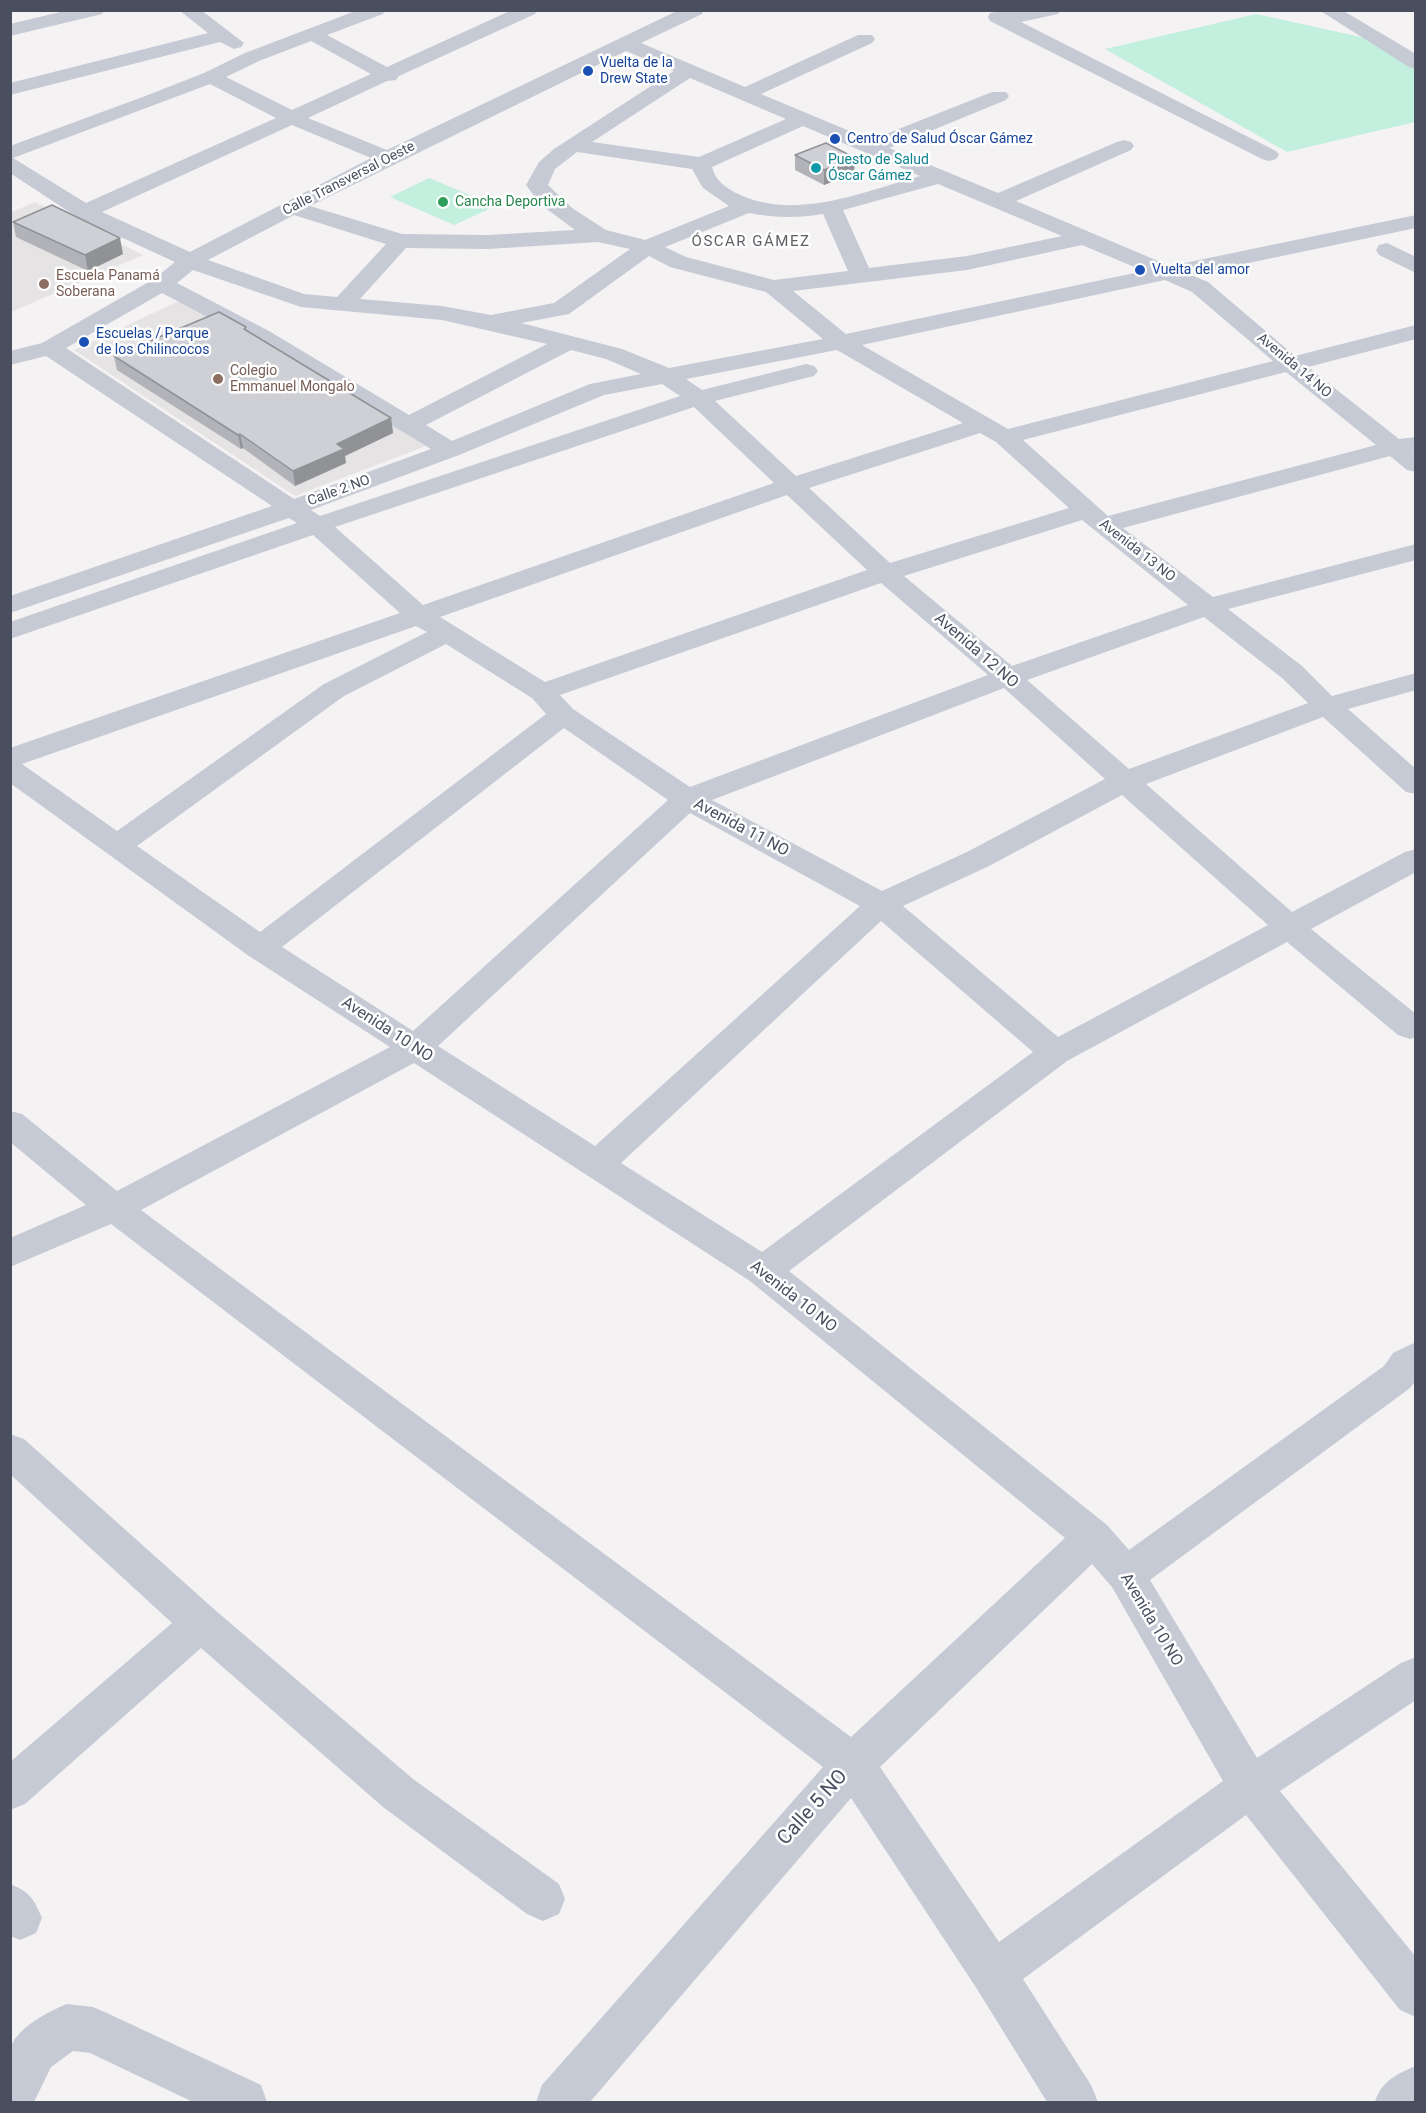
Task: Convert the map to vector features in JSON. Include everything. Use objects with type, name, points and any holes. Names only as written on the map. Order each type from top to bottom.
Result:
[{"type":"street","points":[[10,30],[95,10]]},
{"type":"street","points":[[188,10],[252,57]]},
{"type":"street","points":[[10,153],[211,77],[252,57],[313,35],[340,15],[376,10]]},
{"type":"street","points":[[85,212],[389,76],[528,10]]},
{"type":"street","points":[[653,10],[674,21]]},
{"type":"street","name":"Calle Transversal Oeste","points":[[10,358],[43,350],[162,284],[190,261],[292,207],[388,158],[695,10]]},
{"type":"street","points":[[985,10],[1269,155]]},
{"type":"street","points":[[1003,20],[1051,10]]},
{"type":"street","points":[[1328,10],[1413,60]]},
{"type":"street","points":[[10,88],[223,34]]},
{"type":"street","points":[[313,35],[389,76]]},
{"type":"street","points":[[745,94],[865,39]]},
{"type":"street","name":"Avenida 14 NO","points":[[627,44],[1200,287],[1290,364],[1405,445],[1416,465]]},
{"type":"street","points":[[598,235],[564,213],[537,185],[546,166],[573,145],[688,71]]},
{"type":"street","points":[[211,77],[292,118],[388,158]]},
{"type":"street","points":[[872,147],[999,96]]},
{"type":"street","points":[[573,145],[701,164],[804,118]]},
{"type":"street","points":[[998,201],[1124,146]]},
{"type":"street","name":"Avenida 12 NO","points":[[10,164],[85,212],[190,261],[301,300],[442,313],[490,322],[614,354],[665,375],[698,398],[885,573],[1008,677],[1288,926],[1410,1027]]},
{"type":"street","points":[[701,164],[703,176],[709,184],[745,207],[792,212],[831,207],[940,176]]},
{"type":"street","points":[[292,207],[400,241],[488,242],[598,235],[647,247],[678,262],[774,287],[967,263],[1084,238]]},
{"type":"street","points":[[490,322],[561,309],[647,247],[745,207]]},
{"type":"street","points":[[831,207],[862,276]]},
{"type":"street","name":"Calle 2 NO","points":[[10,605],[292,508],[450,450],[598,389],[841,342],[1416,221]]},
{"type":"street","points":[[342,305],[400,241]]},
{"type":"street","points":[[10,631],[317,525],[698,398],[864,356],[1416,243]]},
{"type":"street","points":[[1387,250],[1416,266]]},
{"type":"street","points":[[162,284],[261,336],[450,450]]},
{"type":"street","name":"Avenida 13 NO","points":[[774,287],[841,342],[994,430],[1095,518],[1292,672],[1416,785]]},
{"type":"street","points":[[407,425],[559,340],[561,309]]},
{"type":"street","points":[[10,758],[790,486],[994,430],[1290,364],[1416,332]]},
{"type":"street","points":[[10,368],[43,350]]},
{"type":"street","name":"Avenida 11 NO","points":[[43,350],[317,525],[418,615],[542,693],[563,715],[687,799],[881,904],[1055,1053]]},
{"type":"street","points":[[542,693],[885,573],[1095,518],[1405,445]]},
{"type":"street","points":[[10,1253],[114,1208],[415,1048],[687,799],[1008,677],[1210,606],[1416,552]]},
{"type":"street","points":[[118,845],[334,690],[447,633]]},
{"type":"street","points":[[597,1164],[881,904],[978,859],[1125,781],[1327,706],[1416,681]]},
{"type":"street","points":[[260,948],[563,715]]},
{"type":"street","name":"Avenida 10 NO","points":[[10,769],[260,948],[763,1271],[1092,1537],[1126,1575],[1250,1786],[1416,1994]]},
{"type":"street","points":[[763,1271],[1055,1053],[1416,859]]},
{"type":"street","points":[[10,1123],[114,1208],[853,1764],[993,1973],[1074,2103]]},
{"type":"street","points":[[1126,1575],[1397,1377],[1411,1360]]},
{"type":"street","points":[[10,1450],[201,1623],[398,1794],[543,1899]]},
{"type":"street","name":"Calle 5 NO","points":[[559,2103],[853,1764],[1092,1537]]},
{"type":"street","points":[[10,1790],[201,1623]]},
{"type":"street","points":[[993,1973],[1250,1786],[1416,1676]]},
{"type":"street","points":[[10,2099],[35,2051],[67,2027],[93,2030],[244,2103]]},
{"type":"street","points":[[1398,2103],[1416,2089]]},
{"type":"shaded area","name":"Escuela Panamá Soberana","points":[[35,202],[143,255],[11,312],[10,213]]},
{"type":"shaded area","name":"Colegio Emmanuel Mongalo","points":[[181,300],[278,355],[426,446],[295,496],[74,350]]},
{"type":"green space","points":[[1256,14],[1375,40],[1415,69],[1415,122],[1287,152],[1105,49]]},
{"type":"green space","name":"Cancha Deportiva","points":[[429,178],[496,206],[454,225],[390,197]]},
{"type":"building","points":[[826,143],[855,158],[824,170],[795,155]]},
{"type":"building","points":[[52,205],[120,238],[85,255],[13,222]]},
{"type":"building","name":"Colegio Emmanuel Mongalo","points":[[219,312],[391,418],[337,444],[344,449],[293,471],[240,434],[238,435],[114,356]]},
{"type":"place","name":"Vuelta de la Drew State","points":[[588,71]]},
{"type":"place","name":"Centro de Salud Óscar Gámez","points":[[835,139]]},
{"type":"place","name":"Puesto de Salud Óscar Gámez","points":[[816,168]]},
{"type":"place","name":"Cancha Deportiva","points":[[443,202]]},
{"type":"place","name":"Vuelta del amor","points":[[1140,270]]},
{"type":"place","name":"Escuela Panamá Soberana","points":[[44,284]]},
{"type":"place","name":"Escuelas / Parque de los Chilincocos","points":[[84,342]]},
{"type":"place","name":"Colegio Emmanuel Mongalo","points":[[218,379]]},
{"type":"district","name":"ÓSCAR GÁMEZ","points":[[751,242]]}]
